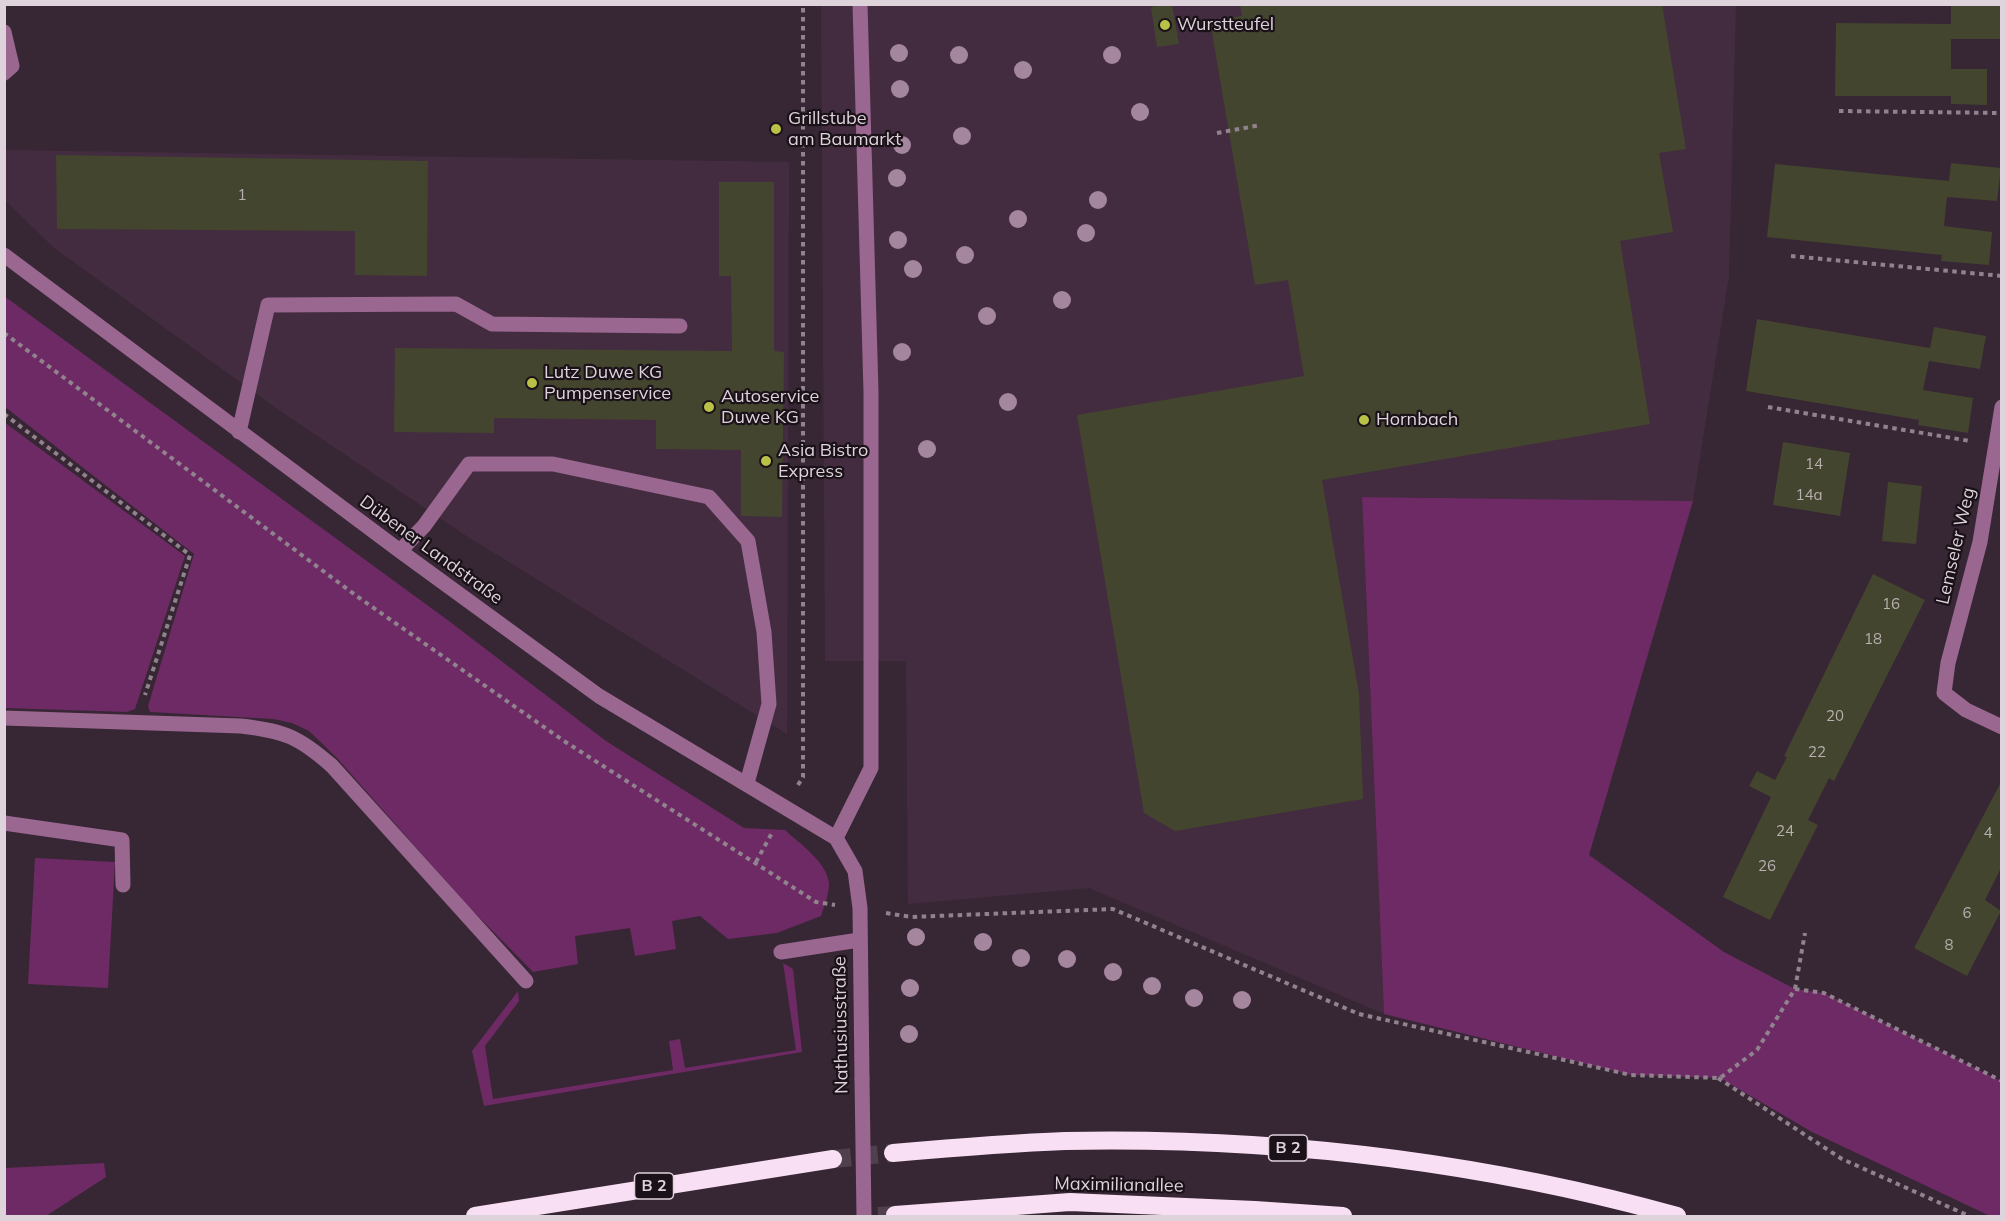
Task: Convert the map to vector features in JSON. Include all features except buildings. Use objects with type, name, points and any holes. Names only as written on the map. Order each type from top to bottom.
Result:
[{"type":"highway","name":"B 2","points":[[892,1153],[1064,1141],[1159,1141],[1304,1149],[1489,1173],[1677,1216]]},
{"type":"highway","name":"B 2","points":[[475,1216],[833,1159]]},
{"type":"highway","name":"Maximilianallee","points":[[895,1215],[1070,1203],[1255,1210],[1343,1216]]},
{"type":"street","points":[[836,838],[871,768],[871,393],[860,4]]},
{"type":"street","points":[[4,32],[12,66],[4,73]]},
{"type":"street","name":"Dübener Landstraße","points":[[4,255],[239,432],[599,696],[836,838]]},
{"type":"street","name":"Dübener Landstraße","points":[[4,261],[21,269]]},
{"type":"street","points":[[239,432],[268,305],[456,304],[492,324],[680,326]]},
{"type":"street","name":"Lemseler Weg","points":[[2001,407],[1997,446],[1980,542],[1948,663],[1944,693],[1966,710],[2001,727]]},
{"type":"street","points":[[400,551],[424,526],[469,464],[554,464],[708,497],[748,541],[764,632],[770,704],[747,783]]},
{"type":"street","points":[[4,718],[272,729],[305,742],[332,766],[526,981]]},
{"type":"street","points":[[4,823],[122,840],[123,885]]},
{"type":"street","name":"Nathusiusstraße","points":[[836,838],[855,871],[860,908],[864,1216]]},
{"type":"street","points":[[780,952],[859,940]]},
{"type":"path","points":[[756,862],[803,777],[803,4]]},
{"type":"path","points":[[1839,111],[2001,113]]},
{"type":"path","points":[[1217,133],[1262,125]]},
{"type":"path","points":[[1791,256],[2001,276]]},
{"type":"path","points":[[4,333],[358,597],[564,741],[816,902],[911,917],[1113,909],[1359,1014],[1631,1075],[1718,1078],[1842,1159],[1969,1216]]},
{"type":"path","points":[[1768,407],[1997,446]]},
{"type":"path","points":[[4,414],[190,555],[137,722]]},
{"type":"path","points":[[1718,1078],[1757,1050],[1795,989],[1805,933]]},
{"type":"path","points":[[1795,989],[1824,993],[2001,1081]]},
{"type":"shaded area","points":[[821,5],[1736,5],[1729,276],[1693,501],[1362,497],[1384,1014],[1089,888],[908,904],[906,661],[825,661]]},
{"type":"shaded area","points":[[4,150],[789,162],[787,734],[465,535],[283,413],[54,248],[5,200]]},
{"type":"shaded area","points":[[4,296],[449,621],[606,741],[744,828],[785,830],[812,854],[827,876],[828,892],[821,916],[777,933],[728,939],[700,916],[672,921],[676,949],[635,956],[630,928],[575,936],[578,964],[533,972],[466,904],[337,758],[309,731],[292,723],[273,719],[150,712],[148,706],[194,554],[5,407]]},
{"type":"shaded area","points":[[4,422],[185,556],[135,709],[127,712],[5,708]]},
{"type":"shaded area","points":[[1362,497],[1693,501],[1589,855],[1724,952],[1795,989],[1824,993],[2001,1081],[2001,1216],[1990,1216],[1812,1132],[1720,1078],[1631,1075],[1384,1014]]},
{"type":"shaded area","points":[[35,858],[115,862],[108,988],[28,984]]},
{"type":"shaded area","points":[[783,963],[793,969],[802,1052],[484,1106],[472,1051],[518,991],[519,1001],[485,1046],[493,1099],[673,1070],[669,1041],[680,1039],[685,1068],[796,1050]]},
{"type":"shaded area","points":[[104,1163],[106,1177],[46,1216],[5,1216],[5,1168]]},
{"type":"tunnel","points":[[833,1159],[893,1153]]},
{"type":"tunnel","points":[[878,1216],[895,1215]]},
{"type":"place","name":"Wurstteufel","points":[[1165,25]]},
{"type":"place","name":"Grillstube am Baumarkt","points":[[776,129]]},
{"type":"place","name":"Lutz Duwe KG Pumpenservice","points":[[532,383]]},
{"type":"place","name":"Autoservice Duwe KG","points":[[709,407]]},
{"type":"place","name":"Hornbach","points":[[1364,420]]},
{"type":"place","name":"Asia Bistro Express","points":[[766,461]]}]
